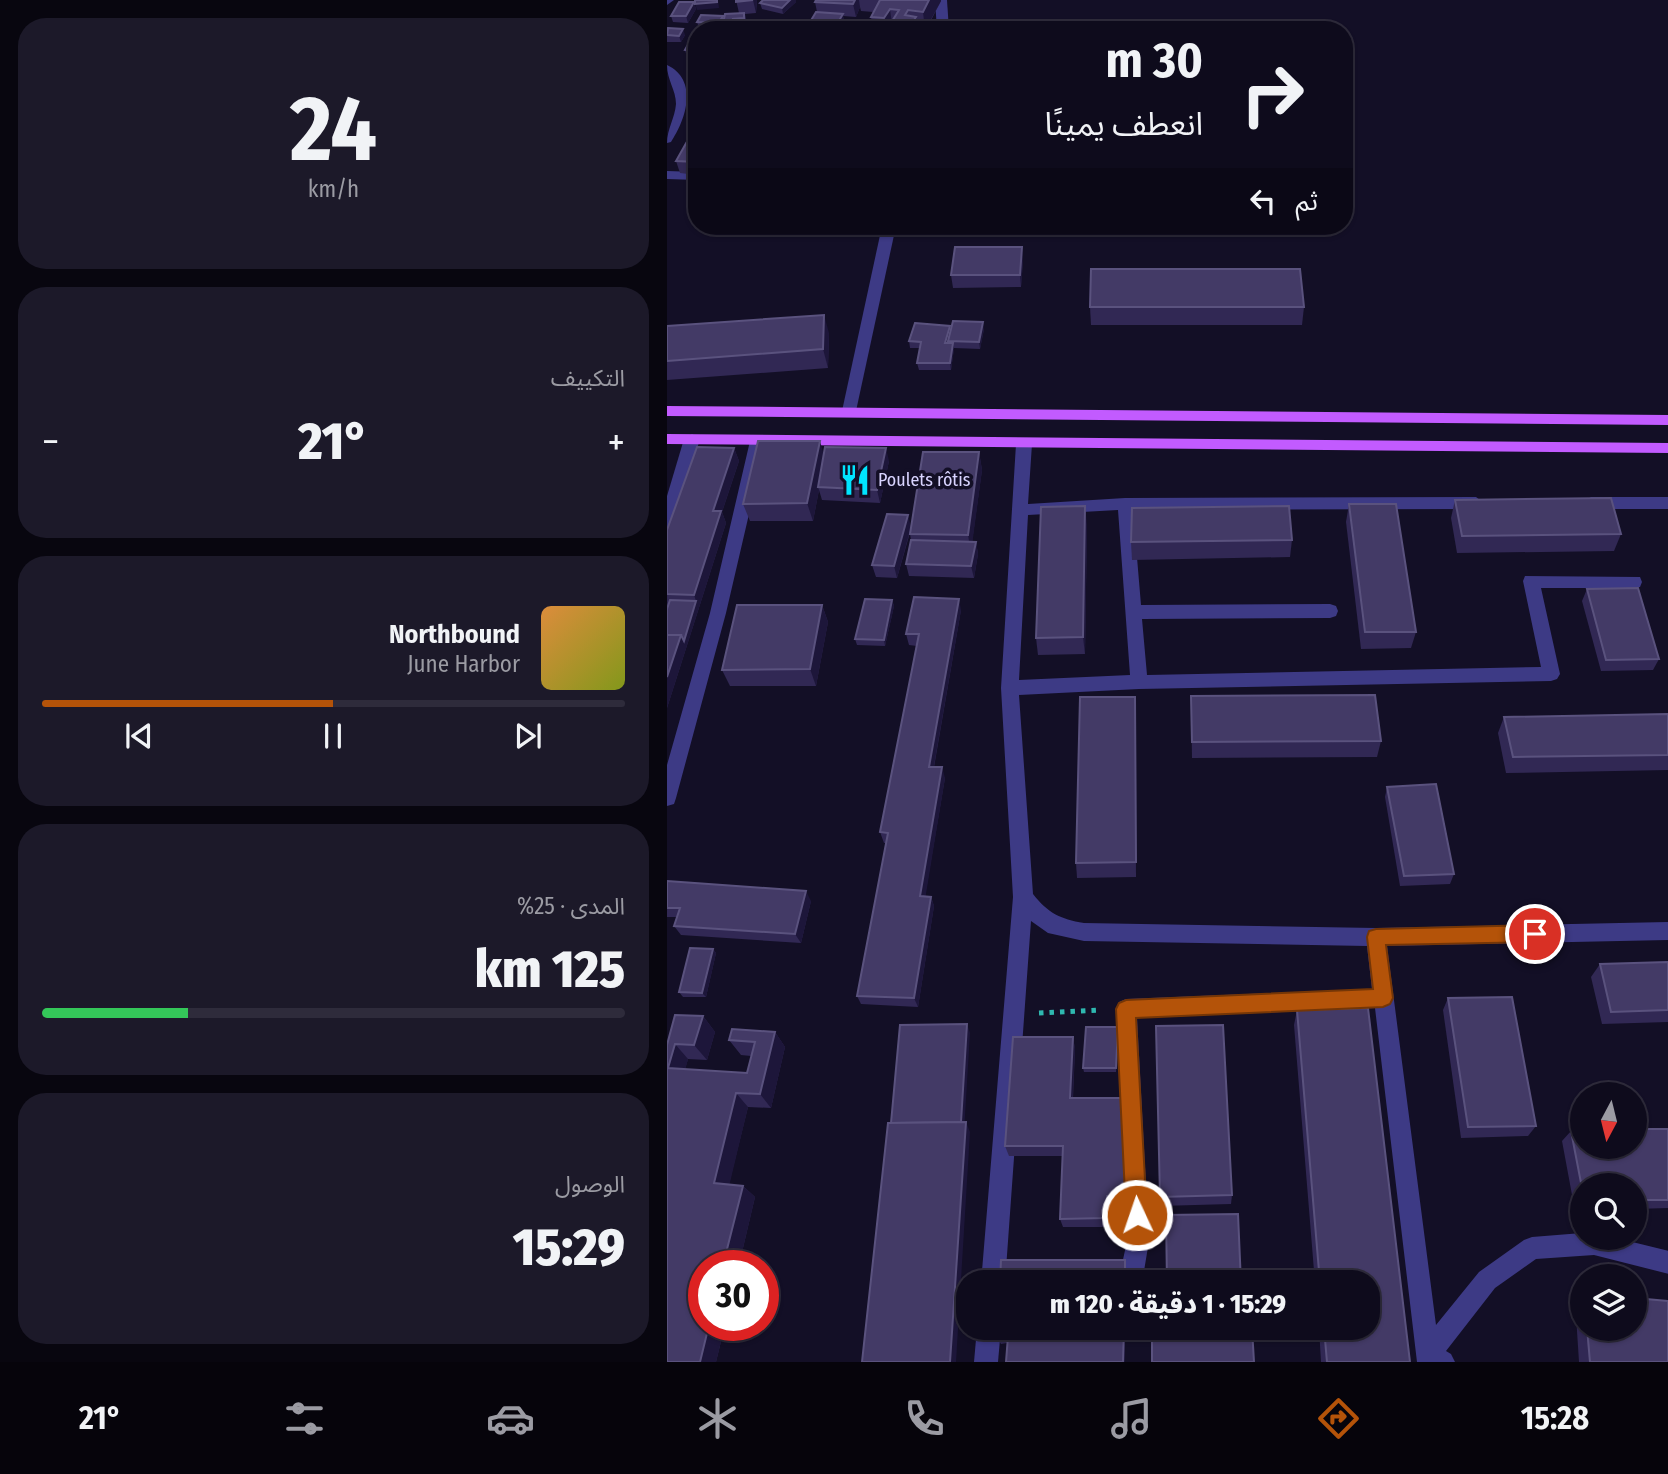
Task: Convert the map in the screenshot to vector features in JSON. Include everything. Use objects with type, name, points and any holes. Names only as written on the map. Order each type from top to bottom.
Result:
[{"type":"main road","points":[[667,411],[1668,420]]},
{"type":"main road","points":[[667,439],[1668,449]]},
{"type":"street","points":[[941,0],[942,21]]},
{"type":"street","points":[[667,69],[676,80],[683,100],[677,123],[667,139]]},
{"type":"street","points":[[667,175],[688,176]]},
{"type":"street","points":[[849,411],[887,235]]},
{"type":"street","points":[[667,522],[692,439]]},
{"type":"street","points":[[667,798],[718,613],[758,441]]},
{"type":"street","points":[[994,1270],[1023,897],[1011,688],[1024,444]]},
{"type":"street","points":[[1020,510],[1125,505],[1487,503]]},
{"type":"street","points":[[1571,503],[1668,503]]},
{"type":"street","points":[[1125,505],[1139,682]]},
{"type":"street","points":[[1011,688],[1139,682],[1551,674],[1531,581],[1634,582]]},
{"type":"street","points":[[1132,612],[1330,611]]},
{"type":"street","points":[[1023,897],[1042,921],[1063,929],[1084,932],[1376,937],[1668,931]]},
{"type":"street","points":[[1376,937],[1433,1359]]},
{"type":"street","points":[[1132,1270],[1138,1241],[1126,1009],[1383,998]]},
{"type":"street","points":[[1433,1359],[1487,1280],[1531,1248],[1594,1244],[1668,1264]]},
{"type":"street","points":[[986,1362],[988,1340]]},
{"type":"path","points":[[1014,1014],[1126,1009]]},
{"type":"building","points":[[695,0],[717,0],[717,2],[695,4]]},
{"type":"building","points":[[763,0],[790,0],[782,8],[760,3]]},
{"type":"building","points":[[855,0],[853,4],[815,2]]},
{"type":"building","points":[[880,0],[929,0],[923,12],[908,10],[905,15],[916,17],[914,21],[892,21],[899,10],[890,9],[884,18],[871,17]]},
{"type":"building","points":[[679,2],[694,2],[686,16],[671,16]]},
{"type":"building","points":[[816,12],[843,14],[839,21],[811,21]]},
{"type":"building","points":[[744,13],[744,18],[732,19],[744,20],[698,21],[701,15],[723,16],[721,19],[724,19],[725,14]]},
{"type":"building","points":[[668,28],[683,29],[679,36],[667,35]]},
{"type":"building","points":[[688,140],[688,162],[676,161]]},
{"type":"building","points":[[955,247],[1022,247],[1020,275],[951,275]]},
{"type":"building","points":[[1091,269],[1300,269],[1304,307],[1090,307]]},
{"type":"building","points":[[824,315],[823,349],[667,361],[667,326]]},
{"type":"building","points":[[953,321],[983,322],[979,342],[948,341]]},
{"type":"building","points":[[915,323],[950,326],[945,343],[953,343],[950,363],[917,363],[921,342],[909,341]]},
{"type":"building","points":[[758,441],[820,441],[807,503],[743,504]]},
{"type":"building","points":[[697,447],[734,448],[713,511],[721,511],[694,595],[667,594],[667,530]]},
{"type":"building","name":"Poulets rôtis","points":[[825,447],[886,448],[877,490],[818,487]]},
{"type":"building","points":[[923,452],[979,452],[968,535],[910,534]]},
{"type":"building","points":[[1611,498],[1621,534],[1462,536],[1455,500]]},
{"type":"building","points":[[1349,504],[1396,504],[1416,632],[1365,632]]},
{"type":"building","points":[[1085,506],[1083,637],[1036,638],[1041,507]]},
{"type":"building","points":[[1289,506],[1292,540],[1131,542],[1132,508]]},
{"type":"building","points":[[887,514],[908,515],[894,566],[872,565]]},
{"type":"building","points":[[911,540],[976,542],[971,566],[906,564]]},
{"type":"building","points":[[1638,588],[1659,659],[1606,660],[1587,589]]},
{"type":"building","points":[[914,597],[959,599],[929,767],[942,767],[920,896],[931,897],[914,998],[857,996],[888,833],[880,832],[919,634],[906,634]]},
{"type":"building","points":[[865,599],[892,600],[884,640],[855,639]]},
{"type":"building","points":[[670,600],[696,601],[684,641],[681,635],[667,635],[667,609]]},
{"type":"building","points":[[737,605],[822,605],[810,669],[722,670]]},
{"type":"building","points":[[667,635],[681,635],[667,677]]},
{"type":"building","points":[[1375,695],[1381,741],[1192,742],[1191,696]]},
{"type":"building","points":[[1080,697],[1135,697],[1136,862],[1076,863]]},
{"type":"building","points":[[1668,714],[1668,755],[1513,757],[1504,717]]},
{"type":"building","points":[[1436,784],[1454,874],[1404,876],[1387,787]]},
{"type":"building","points":[[667,881],[806,891],[795,934],[674,926],[680,908],[667,908]]},
{"type":"building","points":[[690,948],[713,949],[702,993],[679,992]]},
{"type":"building","points":[[1668,962],[1668,1010],[1611,1012],[1600,964]]},
{"type":"building","points":[[1512,997],[1536,1126],[1468,1127],[1448,998]]},
{"type":"building","points":[[1368,1008],[1410,1362],[1327,1362],[1325,1340],[1380,1340],[1380,1270],[1319,1270],[1297,1010]]},
{"type":"building","points":[[675,1015],[703,1016],[694,1045],[675,1044],[668,1068],[747,1073],[755,1042],[729,1040],[732,1029],[775,1032],[760,1094],[736,1093],[714,1183],[743,1186],[727,1250],[688,1250],[688,1341],[705,1341],[700,1362],[667,1362],[667,1045]]},
{"type":"building","points":[[967,1024],[961,1122],[891,1123],[900,1025]]},
{"type":"building","points":[[1223,1025],[1232,1195],[1160,1197],[1156,1026]]},
{"type":"building","points":[[1086,1027],[1118,1027],[1116,1068],[1083,1068]]},
{"type":"building","points":[[1013,1037],[1073,1037],[1070,1098],[1133,1098],[1131,1196],[1107,1196],[1106,1218],[1060,1219],[1063,1146],[1005,1146]]},
{"type":"building","points":[[966,1122],[950,1362],[862,1362],[888,1123]]},
{"type":"building","points":[[1647,1129],[1668,1129],[1668,1200],[1647,1200],[1647,1173],[1579,1173],[1576,1159],[1647,1159]]},
{"type":"building","points":[[1238,1214],[1240,1270],[1167,1270],[1166,1215]]},
{"type":"building","points":[[1001,1260],[1125,1260],[1125,1270],[1001,1270]]},
{"type":"building","points":[[1647,1299],[1668,1301],[1668,1362],[1590,1362],[1588,1341],[1647,1341]]},
{"type":"building","points":[[1008,1340],[1124,1340],[1123,1362],[1006,1362]]},
{"type":"building","points":[[1152,1340],[1253,1340],[1254,1362],[1152,1362]]},
{"type":"place","name":"Poulets rôtis","points":[[855,480]]},
{"type":"route","points":[[1137,1215],[1126,1009],[1383,998],[1376,937],[1535,934]]}]
